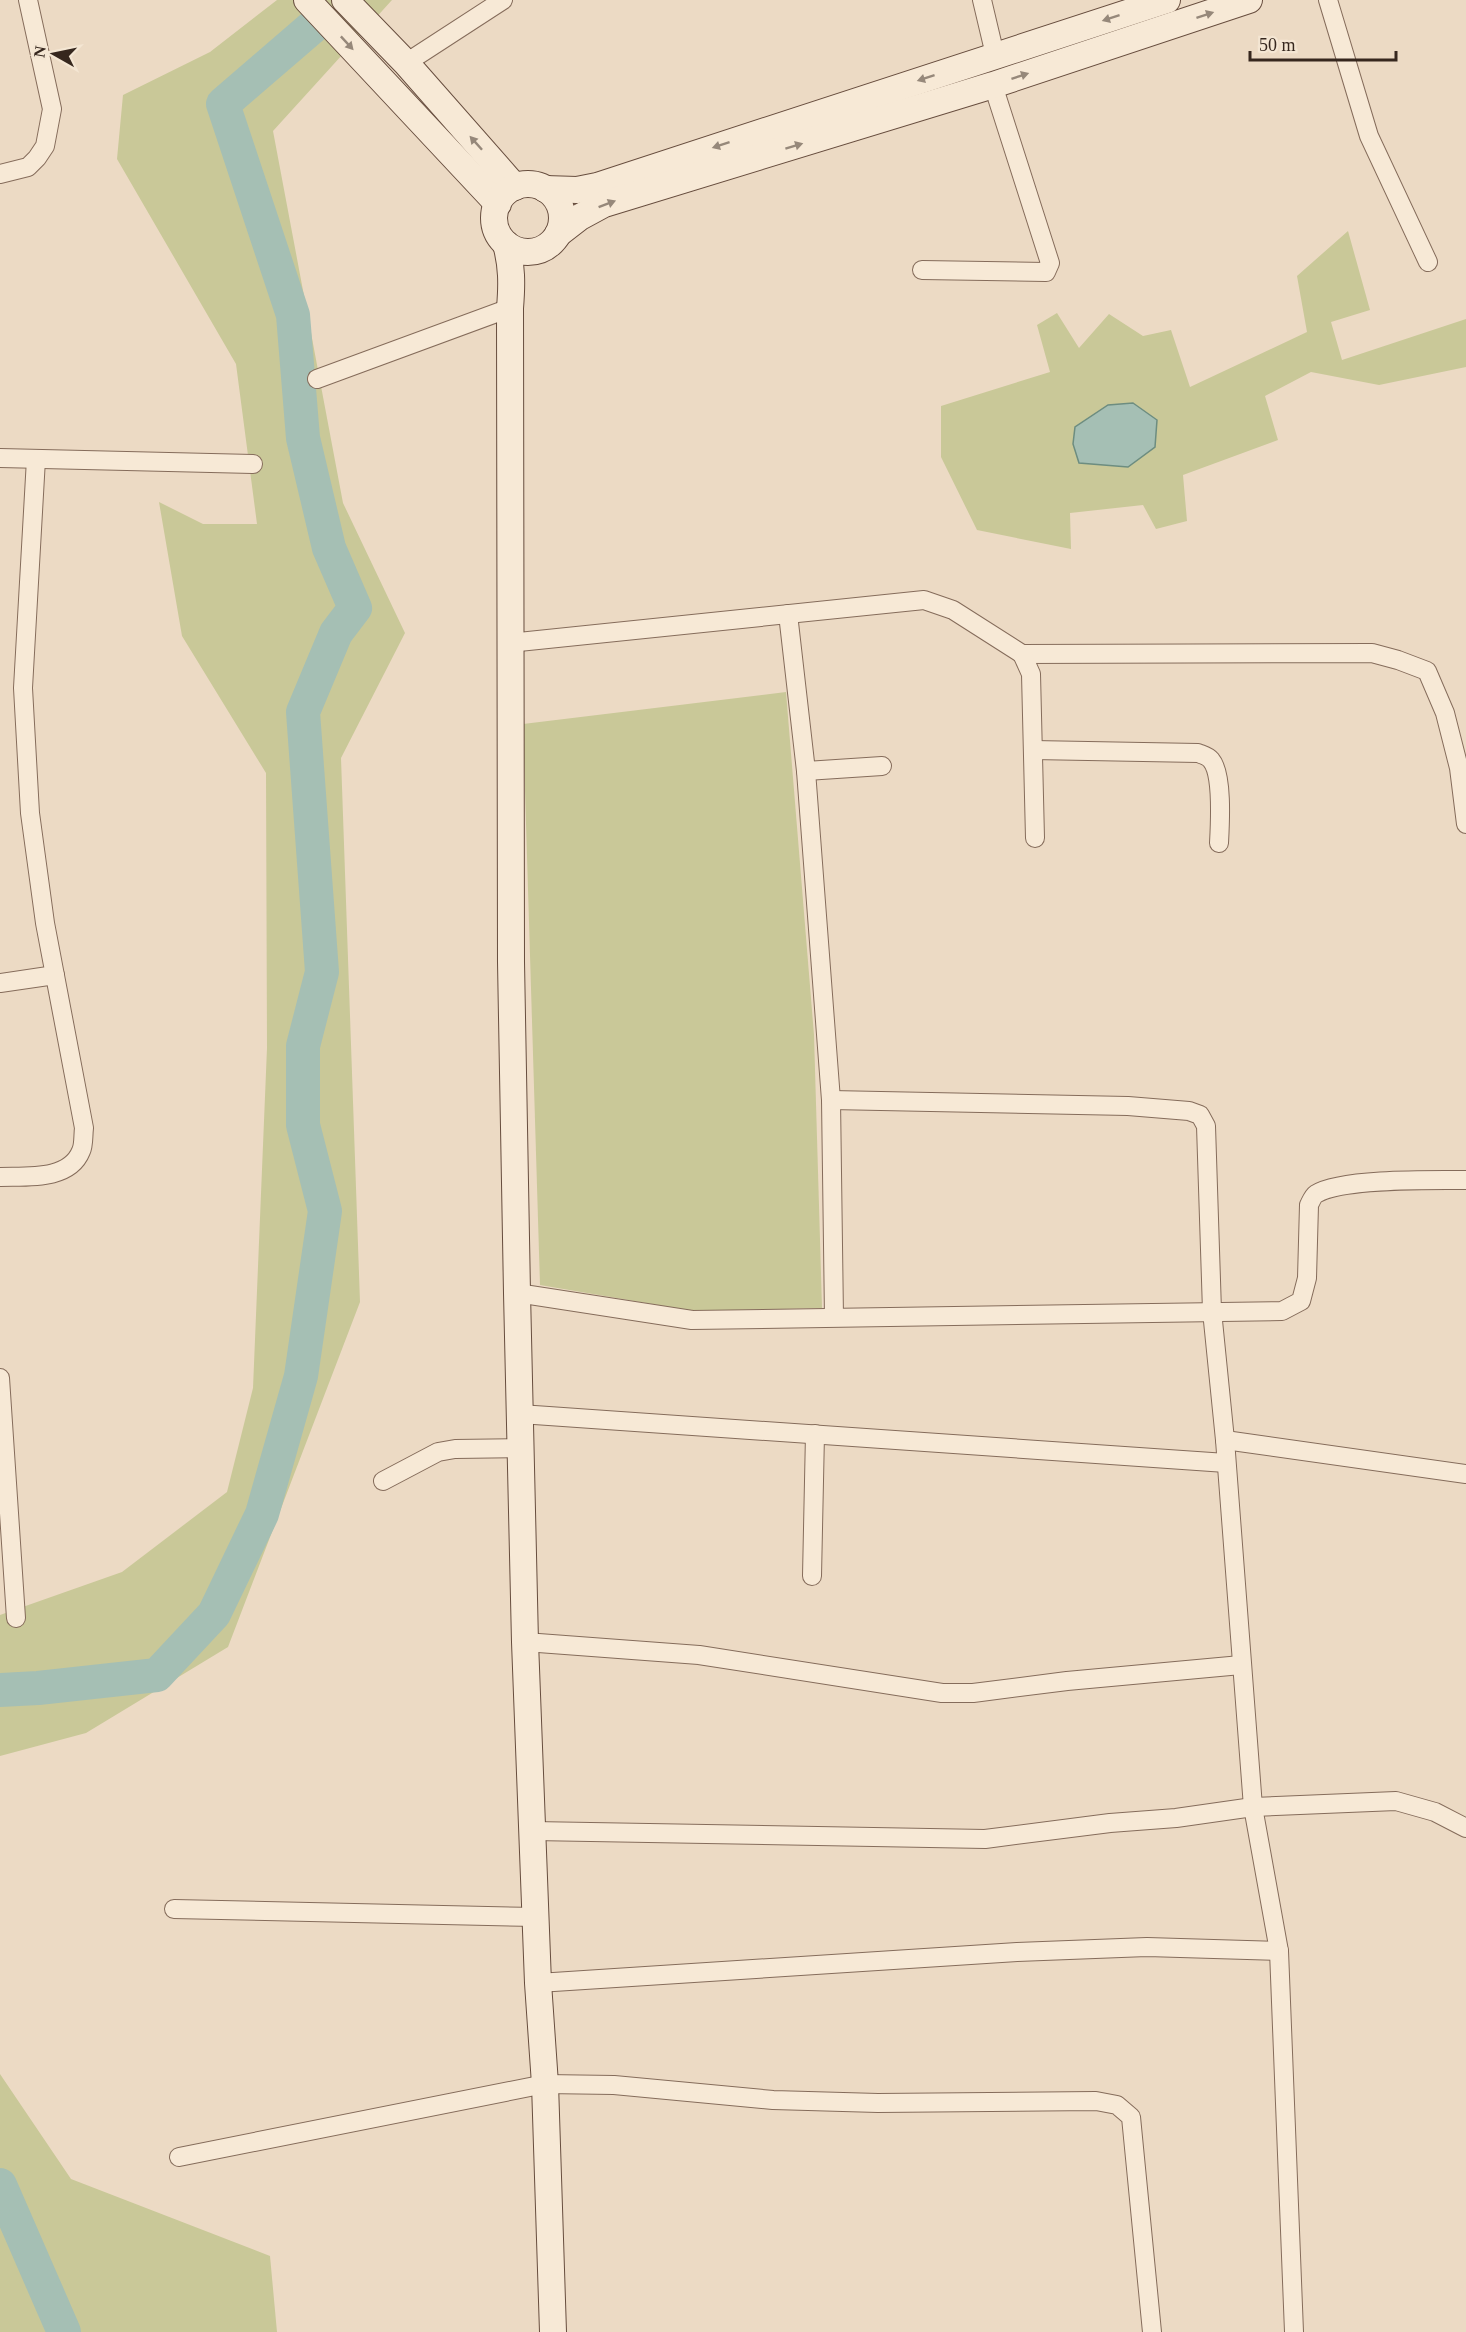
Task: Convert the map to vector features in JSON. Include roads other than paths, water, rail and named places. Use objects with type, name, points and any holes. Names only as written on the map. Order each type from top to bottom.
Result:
[{"type":"street","points":[[0,174],[28,167],[36,158],[45,146],[52,109],[28,0]]},
{"type":"street","points":[[307,0],[507,196]]},
{"type":"street","points":[[345,0],[406,63],[507,196]]},
{"type":"street","points":[[406,63],[503,0]]},
{"type":"street","points":[[982,0],[995,55]]},
{"type":"street","points":[[553,2332],[545,2084],[538,1983],[525,1642],[517,1293],[511,962],[509,643],[512,266],[506,244],[495,225],[495,214],[507,196],[525,185],[545,189],[577,190],[597,186],[1165,0]]},
{"type":"street","points":[[316,379],[510,308],[530,269],[551,241],[580,217],[604,204],[993,85],[1249,0]]},
{"type":"street","points":[[1328,0],[1369,136],[1428,262]]},
{"type":"street","points":[[922,270],[1046,272],[1050,263],[993,85]]},
{"type":"street","points":[[506,244],[524,252],[551,241],[562,214],[554,196],[545,189]]},
{"type":"street","points":[[0,458],[253,464]]},
{"type":"street","points":[[0,1177],[53,1174],[73,1163],[81,1151],[84,1128],[45,923],[30,813],[23,687],[36,459]]},
{"type":"street","points":[[509,643],[924,600],[953,610],[1022,654],[1372,653],[1427,671],[1445,713],[1460,768],[1466,824]]},
{"type":"street","points":[[788,614],[806,771],[831,1100],[834,1317]]},
{"type":"street","points":[[1022,654],[1030,674],[1035,838]]},
{"type":"street","points":[[1033,750],[1198,753],[1210,758],[1214,765],[1220,795],[1219,843]]},
{"type":"street","points":[[806,771],[882,766]]},
{"type":"street","points":[[0,983],[55,975]]},
{"type":"street","points":[[831,1100],[1128,1106],[1189,1111],[1200,1115],[1206,1126],[1212,1311],[1225,1440],[1253,1807],[1279,1951],[1294,2332]]},
{"type":"street","points":[[517,1293],[692,1320],[1282,1311],[1301,1301],[1307,1278],[1309,1205],[1314,1194],[1334,1186],[1414,1180],[1466,1180]]},
{"type":"street","points":[[0,1378],[5,1530],[16,1617]]},
{"type":"street","points":[[520,1414],[1226,1463]]},
{"type":"street","points":[[812,1576],[814,1434]]},
{"type":"street","points":[[1225,1440],[1466,1474]]},
{"type":"street","points":[[383,1481],[438,1452],[454,1449],[521,1448]]},
{"type":"street","points":[[525,1642],[699,1655],[942,1693],[973,1693],[1067,1680],[1241,1665]]},
{"type":"street","points":[[532,1832],[985,1839],[1253,1807],[1396,1801],[1435,1812],[1466,1828]]},
{"type":"street","points":[[174,1909],[536,1917]]},
{"type":"street","points":[[538,1983],[1041,1951],[1147,1947],[1279,1951]]},
{"type":"street","points":[[179,2157],[545,2084],[614,2085],[773,2100],[878,2103],[1096,2101],[1117,2105],[1131,2117],[1152,2332]]},
{"type":"waterway","points":[[0,1690],[157,1675],[214,1614],[262,1514],[301,1376],[325,1211],[303,1125],[303,1046],[322,972],[303,712],[336,633],[355,608],[329,548],[303,438],[293,315],[223,104],[317,23]]},
{"type":"waterway","points":[[0,2185],[64,2332]]}]
